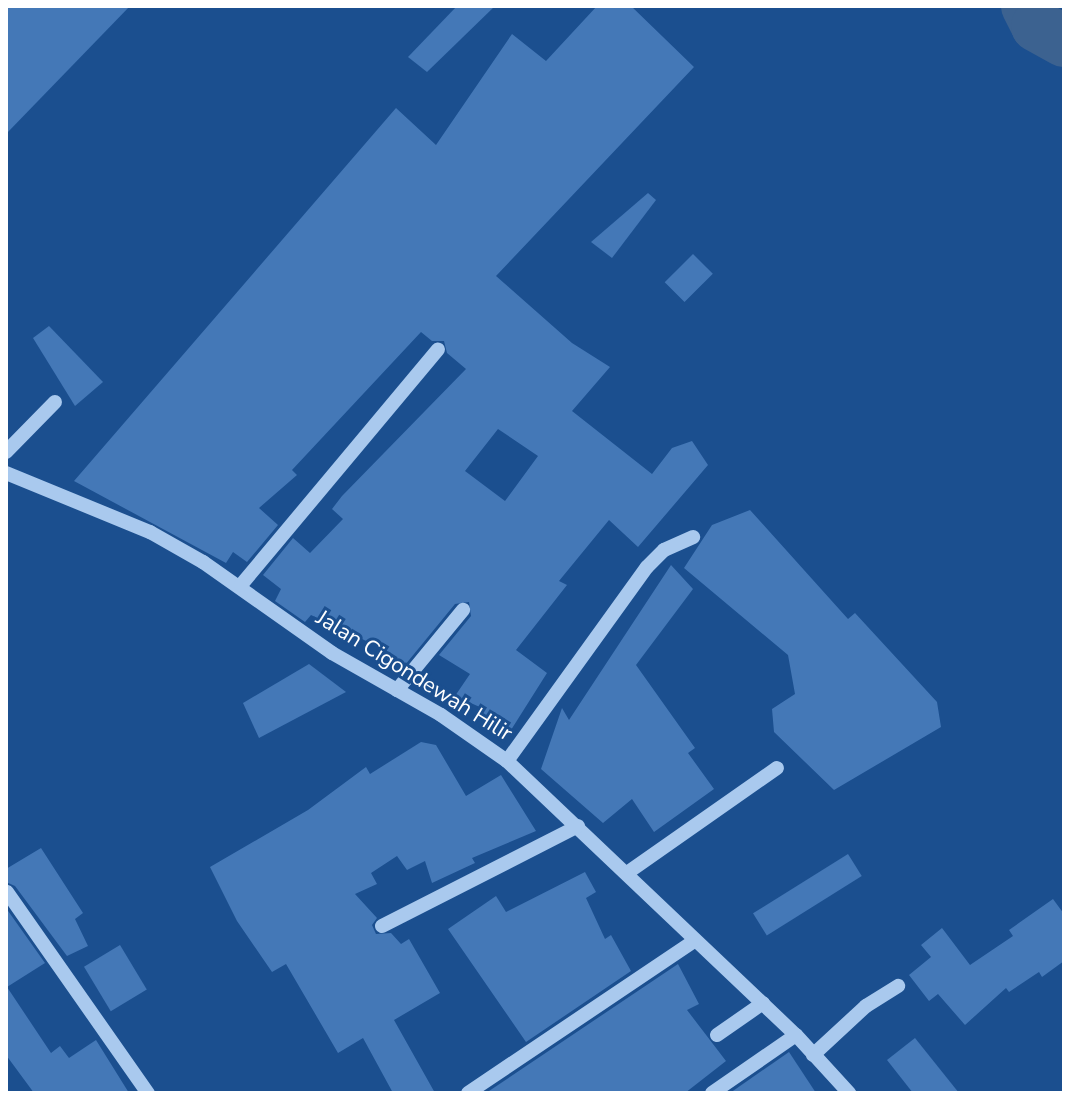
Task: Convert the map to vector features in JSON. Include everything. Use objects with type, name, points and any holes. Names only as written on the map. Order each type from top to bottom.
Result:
[{"type":"street","points":[[241,585],[438,349]]},
{"type":"street","points":[[6,452],[55,402]]},
{"type":"street","name":"Jalan Cigondewah Hilir","points":[[6,473],[150,532],[241,585],[332,653],[397,690],[507,761],[796,1035],[849,1093]]},
{"type":"street","points":[[507,761],[647,567],[664,550],[693,537]]},
{"type":"street","points":[[397,690],[463,610]]},
{"type":"street","points":[[627,873],[777,768]]},
{"type":"street","points":[[382,926],[578,826]]},
{"type":"street","points":[[7,892],[148,1093]]},
{"type":"street","points":[[468,1093],[694,941]]},
{"type":"street","points":[[813,1055],[866,1006],[898,986]]},
{"type":"street","points":[[717,1035],[763,1003]]},
{"type":"street","points":[[712,1093],[796,1035]]},
{"type":"building","points":[[6,6],[130,6],[6,134]]},
{"type":"building","points":[[457,6],[495,6],[427,72],[408,57]]},
{"type":"building","points":[[597,6],[631,6],[694,67],[496,276],[572,343],[610,367],[572,411],[652,474],[672,448],[692,441],[708,465],[638,547],[609,520],[559,581],[567,585],[516,650],[547,673],[506,738],[479,714],[482,708],[455,696],[470,674],[439,655],[471,616],[469,602],[455,604],[405,665],[377,643],[379,647],[311,615],[305,622],[275,601],[281,589],[263,575],[293,538],[310,553],[343,519],[332,509],[342,496],[466,369],[447,353],[444,341],[432,341],[421,332],[292,470],[297,475],[259,508],[278,525],[247,562],[233,552],[226,563],[74,481],[396,108],[436,145],[512,34],[546,61]],"holes":[[[498,429],[538,456],[505,501],[465,471]]]},
{"type":"building","points":[[648,193],[656,200],[612,258],[591,242]]},
{"type":"building","points":[[693,254],[713,274],[685,302],[665,282]]},
{"type":"building","points":[[49,326],[103,382],[75,406],[33,338]]},
{"type":"building","points":[[750,510],[848,619],[855,613],[937,702],[941,727],[834,790],[774,732],[772,709],[795,694],[788,655],[684,568],[712,525]]},
{"type":"building","points":[[671,565],[693,589],[636,665],[695,748],[688,753],[714,789],[654,832],[632,799],[603,823],[541,769],[562,708],[569,720]]},
{"type":"building","points":[[309,664],[346,692],[259,738],[243,703]]},
{"type":"building","points":[[421,742],[436,745],[466,796],[501,775],[536,831],[472,858],[475,863],[432,883],[425,861],[407,870],[397,856],[371,873],[377,884],[355,894],[377,918],[372,925],[376,934],[391,933],[401,944],[409,939],[440,993],[394,1020],[435,1093],[393,1093],[363,1038],[338,1053],[286,964],[272,972],[237,921],[210,867],[308,810],[366,767],[370,774]]},
{"type":"building","points":[[41,848],[83,913],[75,919],[88,946],[67,956],[15,886],[6,882],[6,869]]},
{"type":"building","points":[[848,854],[862,876],[767,935],[753,913]]},
{"type":"building","points":[[585,872],[596,892],[586,898],[605,939],[611,935],[631,971],[526,1042],[448,929],[496,896],[506,912]]},
{"type":"building","points":[[1053,899],[1064,914],[1064,961],[1042,977],[1039,972],[1009,992],[1006,988],[965,1025],[938,994],[929,1001],[909,975],[931,957],[921,945],[942,928],[970,965],[1013,936],[1009,930]]},
{"type":"building","points":[[6,908],[45,963],[7,987],[51,1053],[60,1046],[69,1058],[96,1040],[129,1093],[34,1093],[6,1055]]},
{"type":"building","points":[[120,945],[147,990],[111,1011],[84,967]]},
{"type":"building","points":[[678,964],[699,1004],[687,1010],[726,1061],[685,1093],[486,1093]]},
{"type":"building","points":[[915,1038],[959,1093],[913,1093],[887,1060]]},
{"type":"building","points":[[789,1052],[816,1093],[730,1093]]},
{"type":"waterway","points":[[1027,6],[1037,26],[1064,41]]}]
